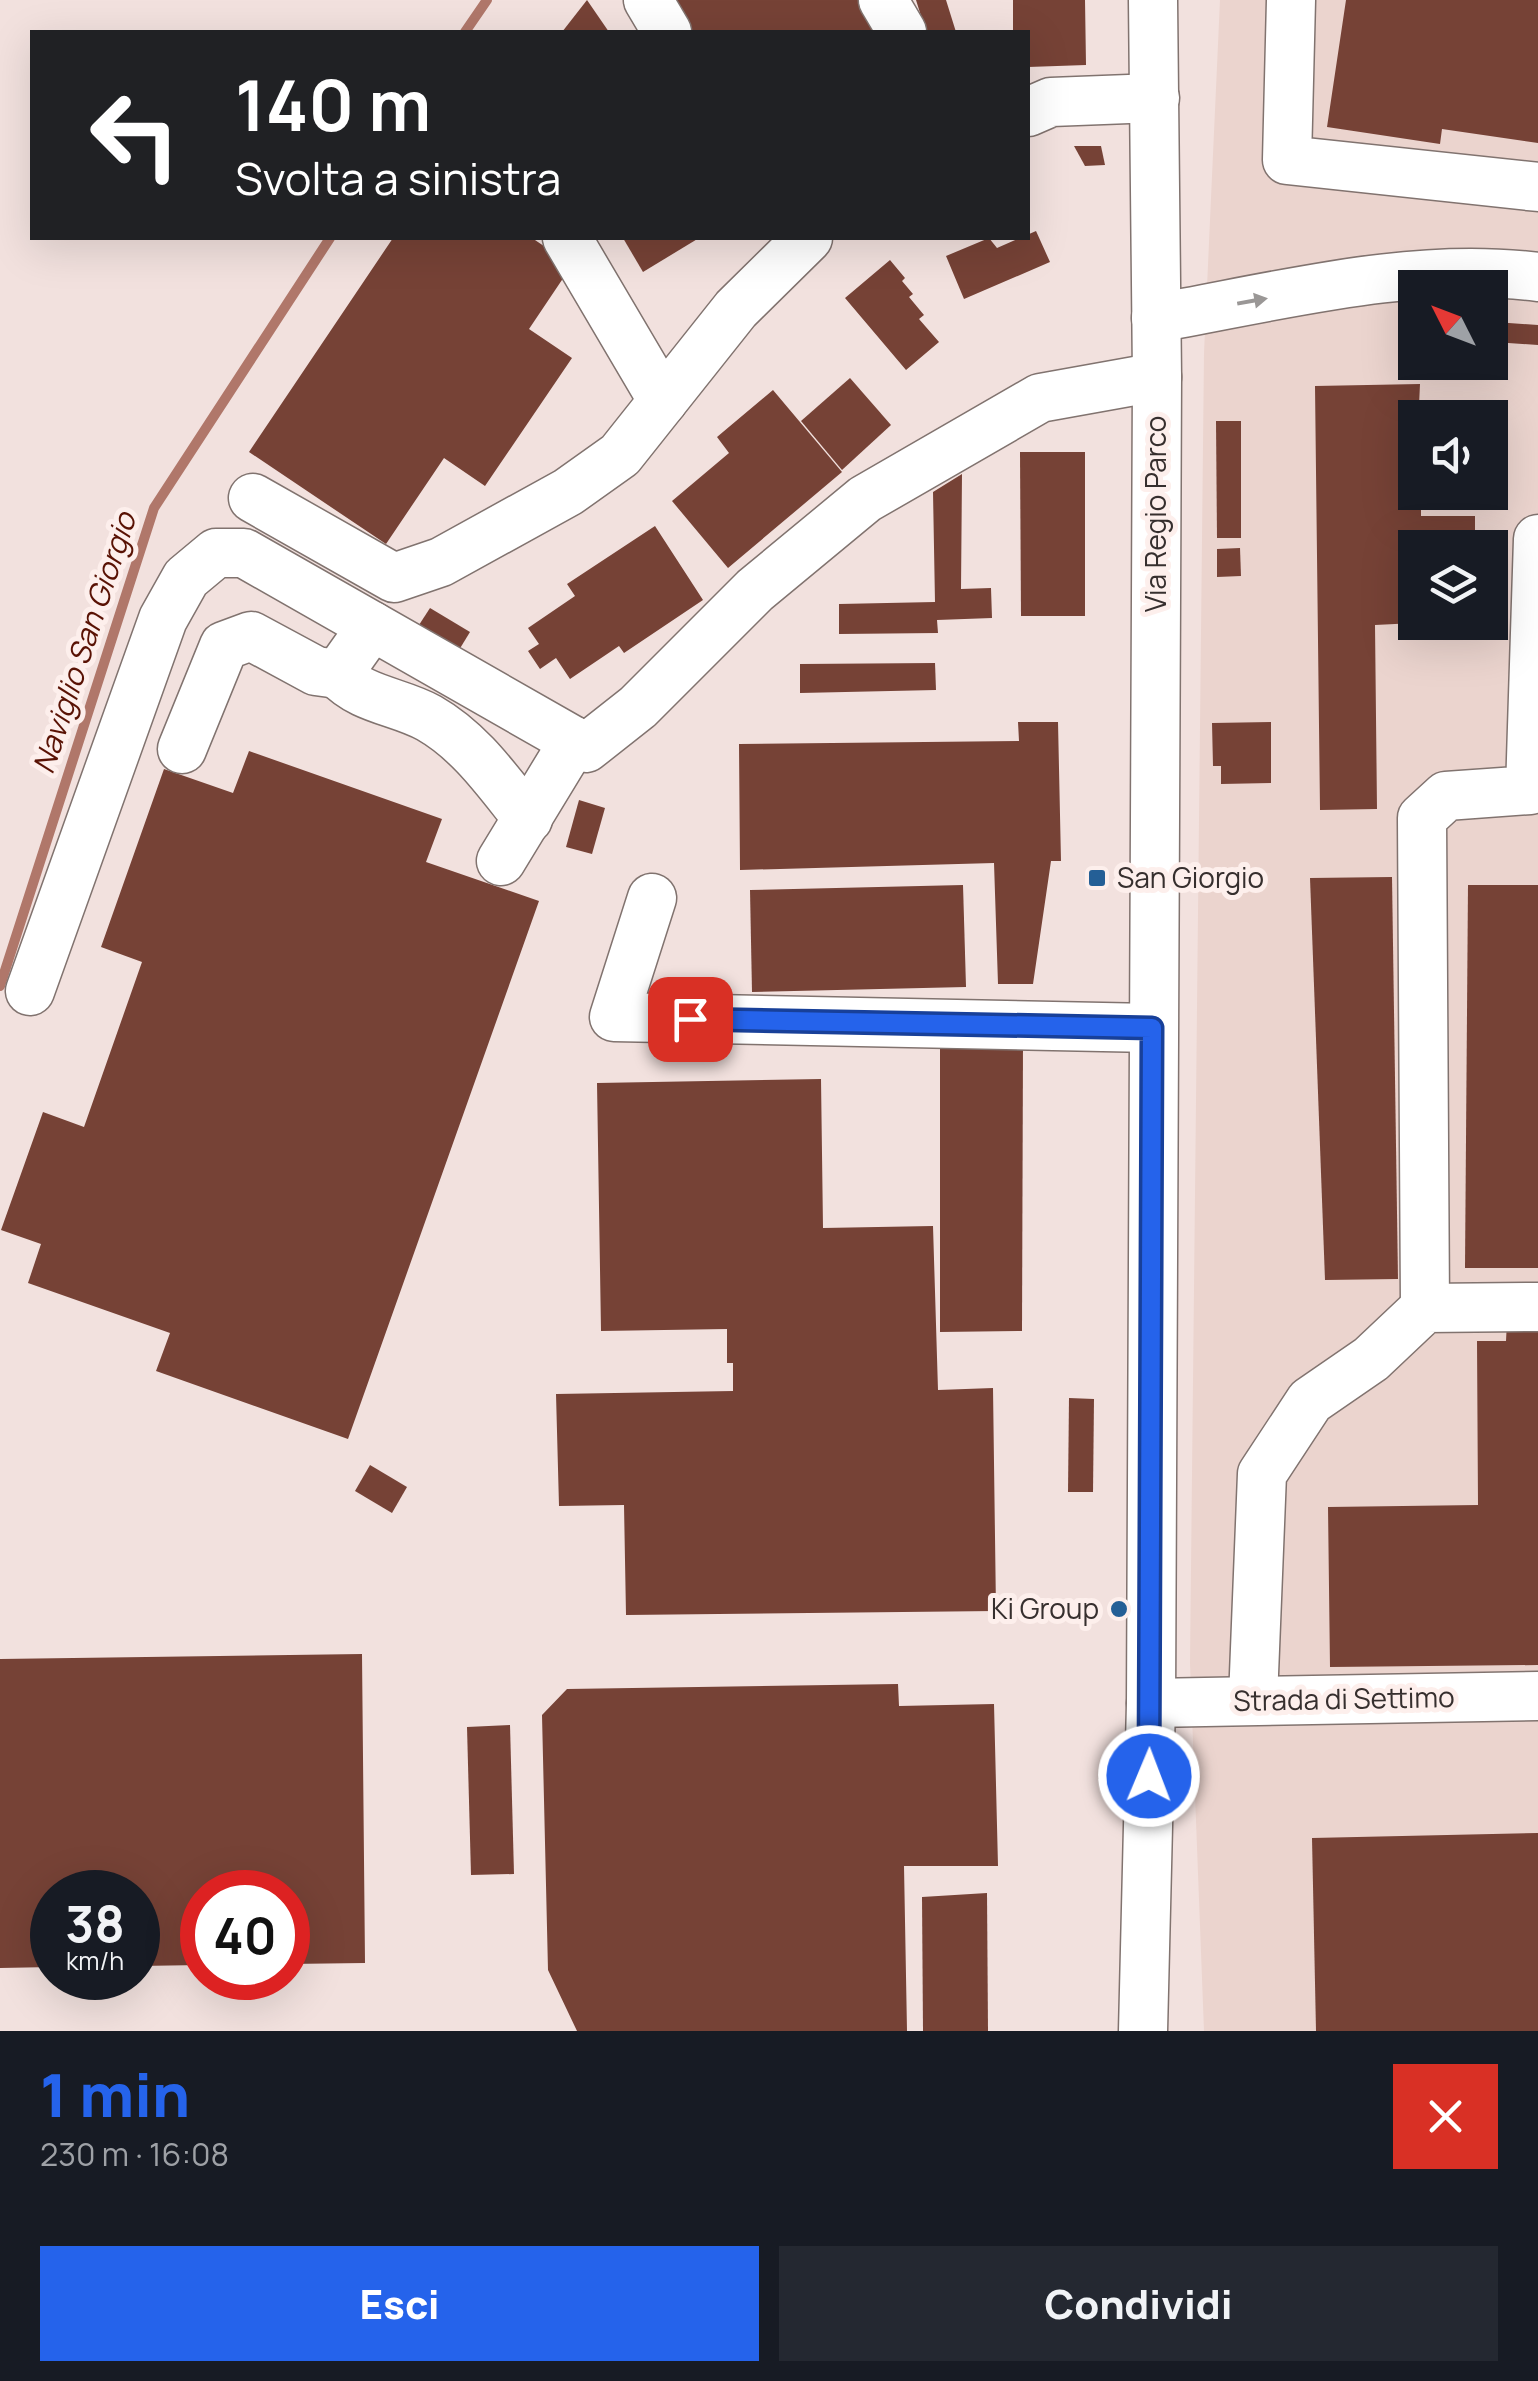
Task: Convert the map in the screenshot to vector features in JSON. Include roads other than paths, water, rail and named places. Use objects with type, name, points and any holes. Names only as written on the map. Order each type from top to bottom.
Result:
[{"type":"street","points":[[648,0],[666,30]]},
{"type":"street","points":[[884,0],[901,30]]},
{"type":"street","name":"Via Regio Parco","points":[[1152,1028],[1156,377],[1153,0]]},
{"type":"street","points":[[1291,0],[1287,160],[1538,187]]},
{"type":"street","points":[[1030,111],[1051,102],[1154,98]]},
{"type":"street","points":[[568,240],[663,401]]},
{"type":"street","points":[[254,498],[394,578],[442,562],[568,492],[620,454],[736,309],[798,241]]},
{"type":"street","points":[[1156,318],[1367,281],[1503,272],[1538,277]]},
{"type":"street","points":[[30,990],[163,618],[186,578],[216,552],[244,553],[586,748],[638,707],[755,590],[865,499],[1040,398],[1156,377]]},
{"type":"street","points":[[1425,1308],[1422,818],[1446,796],[1530,790],[1538,539]]},
{"type":"street","points":[[338,674],[372,626]]},
{"type":"street","points":[[182,749],[224,646],[251,636],[316,671],[338,674],[352,690],[428,718],[468,746],[528,818]]},
{"type":"street","points":[[501,861],[574,741]]},
{"type":"street","points":[[652,898],[614,1017],[1152,1028],[1151,1703],[1143,2031]]},
{"type":"street","points":[[1254,1700],[1262,1474],[1310,1400],[1371,1359],[1425,1308],[1538,1307]]},
{"type":"street","name":"Strada di Settimo","points":[[1151,1703],[1538,1696]]},
{"type":"waterway","name":"Naviglio San Giorgio","points":[[466,30],[487,0]]},
{"type":"waterway","name":"Naviglio San Giorgio","points":[[0,986],[154,508],[329,240]]},
{"type":"place","name":"San Giorgio","points":[[1097,878]]},
{"type":"place","name":"Ki Group","points":[[1119,1609]]}]
